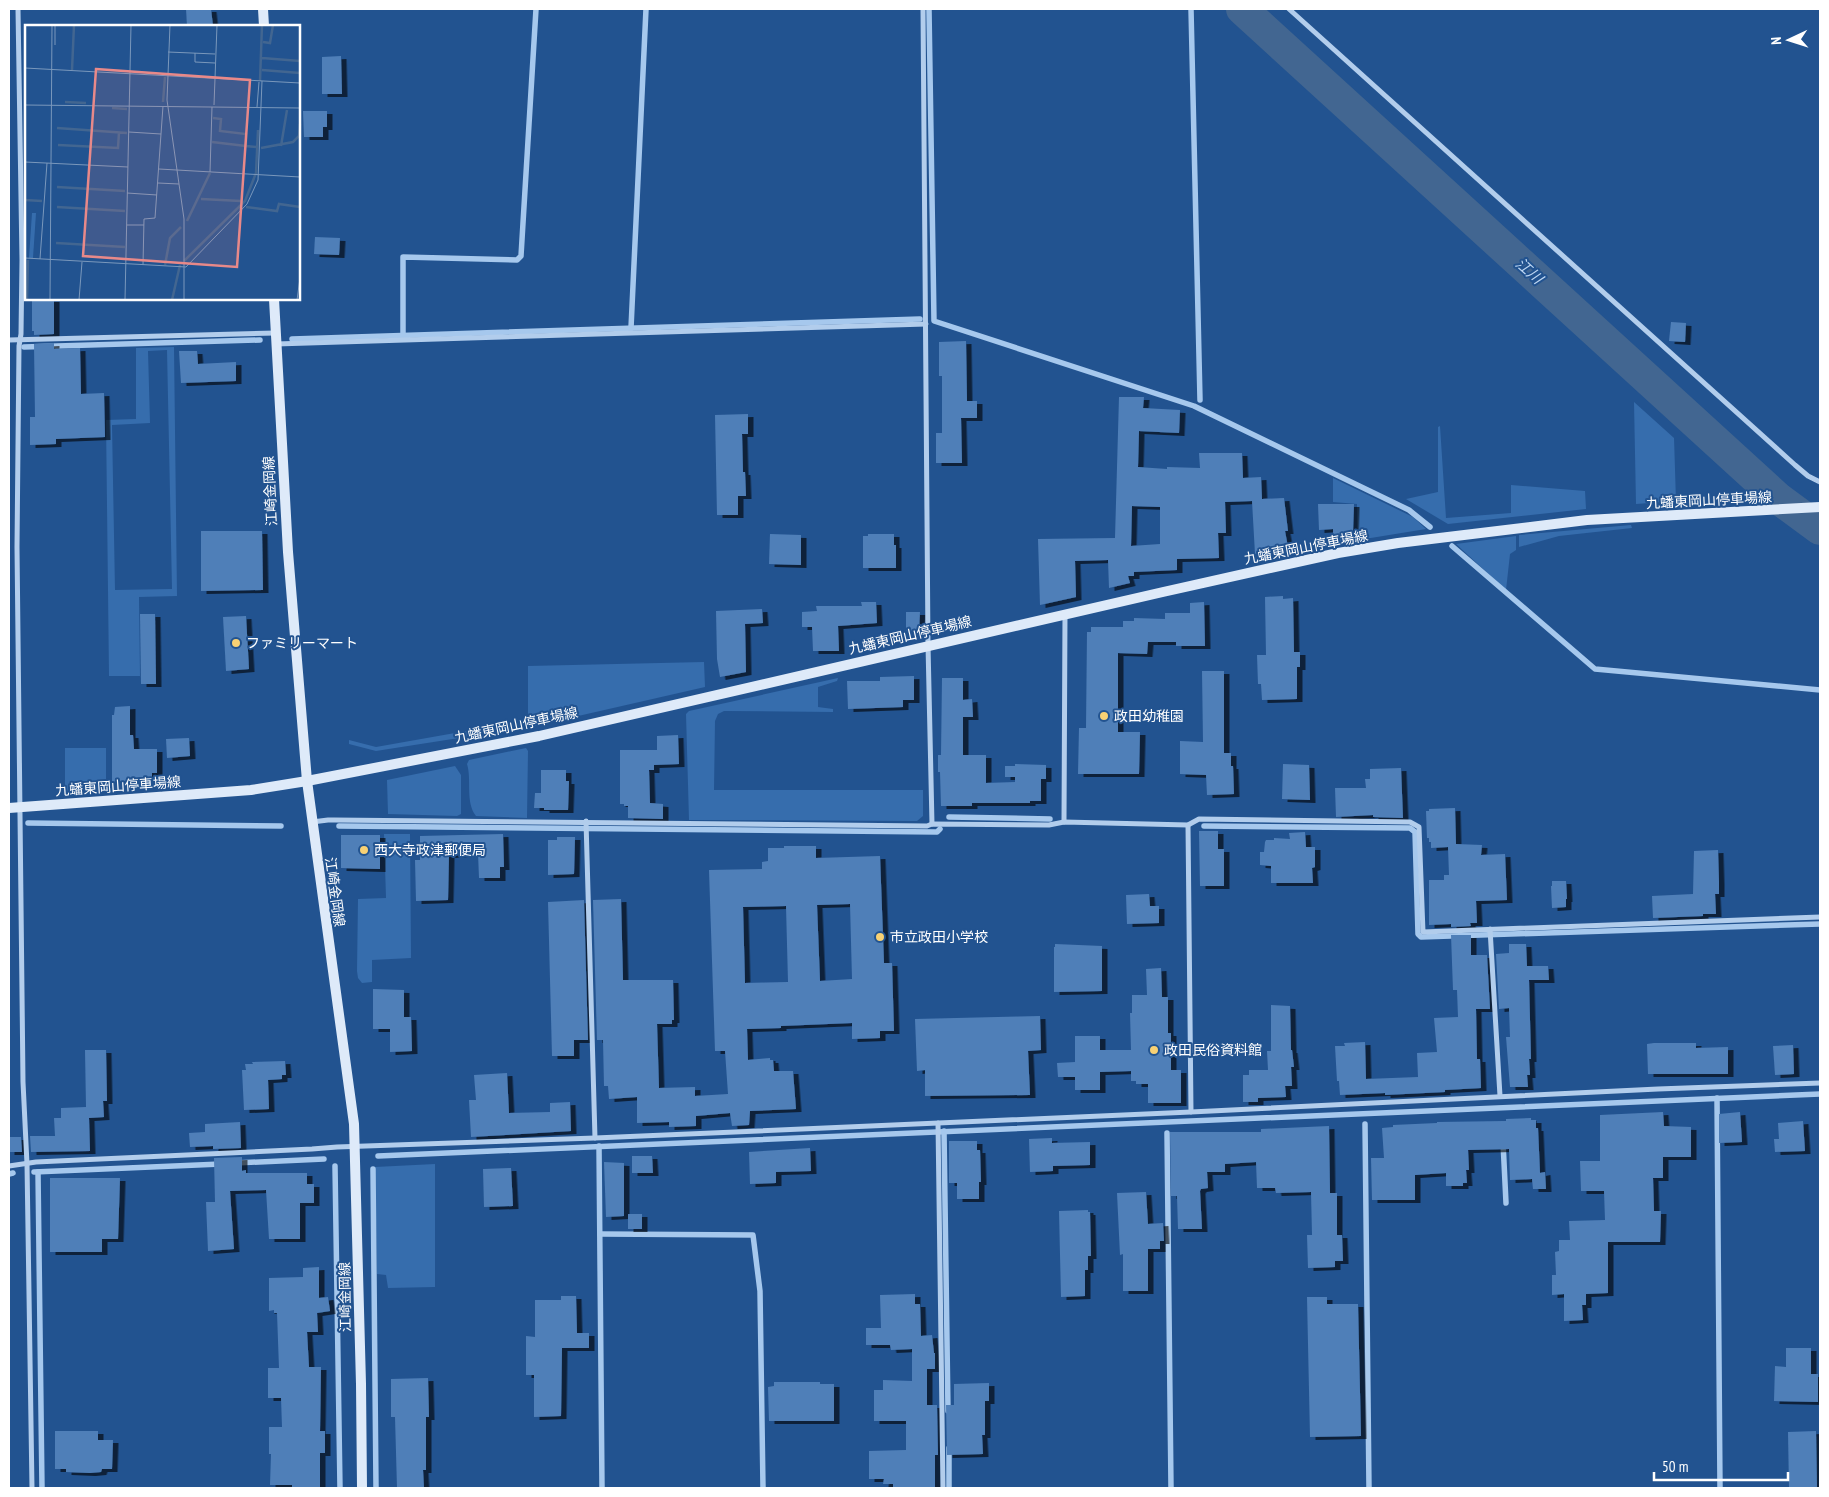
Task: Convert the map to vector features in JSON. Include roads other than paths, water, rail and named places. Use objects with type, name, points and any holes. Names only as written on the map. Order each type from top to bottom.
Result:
[{"type":"main road","points":[[263,9],[264,25]]},
{"type":"main road","name":"江崎金岡線","points":[[274,300],[288,552],[311,822],[347,1068],[355,1146],[362,1488]]},
{"type":"main road","name":"九蟠東岡山停車場線","points":[[9,808],[251,790],[539,736],[1065,614],[1338,554],[1398,543],[1586,520],[1820,507]]},
{"type":"street","points":[[18,9],[22,260],[17,547],[23,1082],[27,1164],[32,1488]]},
{"type":"street","points":[[923,9],[928,645],[932,824]]},
{"type":"street","points":[[1289,9],[1795,465],[1808,476],[1820,482]]},
{"type":"street","points":[[276,344],[926,324]]},
{"type":"street","points":[[9,340],[275,333]]},
{"type":"street","points":[[1064,822],[1065,614]]},
{"type":"street","points":[[311,822],[328,820],[927,826],[932,824],[1050,826],[1064,822],[1188,825],[1199,819],[1410,822],[1419,827],[1423,932],[1490,933],[1820,917]]},
{"type":"street","points":[[586,823],[595,1138]]},
{"type":"street","points":[[1188,825],[1191,1112]]},
{"type":"street","points":[[1490,933],[1500,1096]]},
{"type":"street","points":[[9,1166],[36,1162],[355,1146],[938,1125],[1500,1096],[1820,1083]]},
{"type":"street","points":[[938,1125],[943,1488]]},
{"type":"waterway","points":[[403,335],[403,257],[517,260],[521,256],[536,9]]},
{"type":"waterway","points":[[631,328],[646,9]]},
{"type":"waterway","points":[[929,9],[934,321],[1194,406],[1409,510],[1430,527]]},
{"type":"waterway","points":[[1191,9],[1200,400]]},
{"type":"waterway","name":"江川","points":[[1242,9],[1779,499],[1820,529]]},
{"type":"waterway","points":[[292,339],[920,319]]},
{"type":"waterway","points":[[24,347],[260,340]]},
{"type":"waterway","points":[[1452,546],[1595,669],[1820,690]]},
{"type":"waterway","points":[[949,817],[1050,819]]},
{"type":"waterway","points":[[28,823],[281,826]]},
{"type":"waterway","points":[[339,826],[937,832],[940,829]]},
{"type":"waterway","points":[[1204,826],[1410,828],[1415,832],[1418,934],[1421,937],[1820,924]]},
{"type":"waterway","points":[[378,1156],[1820,1094]]},
{"type":"waterway","points":[[1717,1098],[1720,1488]]},
{"type":"waterway","points":[[1365,1124],[1369,1488]]},
{"type":"waterway","points":[[944,1131],[948,1411]]},
{"type":"waterway","points":[[1167,1133],[1171,1488]]},
{"type":"waterway","points":[[1503,1142],[1506,1203]]},
{"type":"waterway","points":[[599,1146],[602,1488]]},
{"type":"waterway","points":[[235,1163],[324,1159]]},
{"type":"waterway","points":[[34,1172],[221,1164]]},
{"type":"waterway","points":[[335,1166],[340,1488]]},
{"type":"waterway","points":[[373,1169],[376,1488]]},
{"type":"waterway","points":[[38,1172],[42,1488]]},
{"type":"waterway","points":[[9,1174],[13,1173]]},
{"type":"waterway","points":[[600,1234],[753,1235],[760,1291],[763,1488]]},
{"type":"waterway","points":[[949,1448],[949,1488]]},
{"type":"place","name":"ファミリーマート","points":[[236,643]]},
{"type":"place","name":"政田幼稚園","points":[[1104,716]]},
{"type":"place","name":"西大寺政津郵便局","points":[[364,850]]},
{"type":"place","name":"市立政田小学校","points":[[880,937]]},
{"type":"place","name":"政田民俗資料館","points":[[1154,1050]]}]
